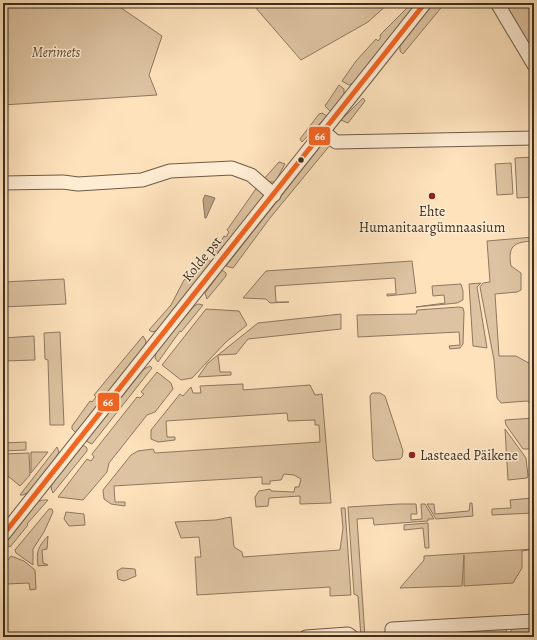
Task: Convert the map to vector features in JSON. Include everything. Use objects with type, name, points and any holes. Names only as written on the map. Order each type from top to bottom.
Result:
[{"type":"street","name":"Kolde pst","points":[[3,535],[425,3]]},
{"type":"street","points":[[497,3],[534,64]]},
{"type":"street","points":[[324,132],[336,142],[534,138]]},
{"type":"street","points":[[3,183],[63,182],[78,184],[142,180],[170,171],[232,168],[251,175],[274,195]]},
{"type":"street","points":[[392,637],[392,629],[534,621]]},
{"type":"street","points":[[306,637],[348,634],[352,637]]},
{"type":"green space","name":"Merimets","points":[[3,3],[114,3],[162,36],[149,75],[157,95],[3,105]]},
{"type":"green space","points":[[234,3],[389,3],[368,22],[301,60],[255,7]]},
{"type":"green space","points":[[412,3],[417,3],[353,83],[349,85],[342,81],[356,61],[376,39],[378,41],[381,37],[380,35]]},
{"type":"green space","points":[[433,3],[445,3],[403,54],[400,51],[400,46]]},
{"type":"green space","points":[[503,3],[534,3],[534,54]]},
{"type":"green space","points":[[339,85],[344,89],[344,95],[331,112],[325,106]]},
{"type":"green space","points":[[363,98],[365,101],[348,123],[341,120]]},
{"type":"green space","points":[[322,113],[327,116],[302,142],[300,139],[319,114]]},
{"type":"green space","points":[[327,142],[331,144],[270,218],[233,268],[226,266],[322,144]]},
{"type":"green space","points":[[534,157],[534,197],[517,198],[515,158]]},
{"type":"green space","points":[[279,162],[285,164],[275,182],[270,182],[264,179]]},
{"type":"green space","points":[[511,163],[513,194],[497,195],[495,164]]},
{"type":"green space","points":[[258,186],[263,193],[263,197],[215,257],[213,254],[224,236],[226,237],[229,232],[227,230]]},
{"type":"green space","points":[[534,237],[534,241],[522,242],[514,246],[510,253],[511,266],[521,273],[521,290],[517,292],[495,294],[499,356],[516,356],[534,366],[534,397],[532,398],[534,405],[527,401],[501,403],[497,398],[494,360],[480,287],[483,283],[490,282],[487,241]]},
{"type":"green space","points":[[208,260],[212,262],[158,330],[152,332],[149,330],[171,305],[184,280]]},
{"type":"green space","points":[[412,261],[416,293],[387,296],[387,294],[396,294],[395,278],[275,286],[276,302],[289,302],[270,303],[266,299],[243,298],[266,271]]},
{"type":"green space","points":[[222,270],[226,273],[226,276],[207,299],[205,293]]},
{"type":"green space","points":[[64,279],[66,304],[3,307],[3,282]]},
{"type":"green space","points":[[481,283],[477,287],[487,348],[473,346],[469,284]]},
{"type":"green space","points":[[461,284],[463,300],[457,303],[416,307],[445,303],[444,295],[433,296],[432,286]]},
{"type":"green space","points":[[198,304],[203,305],[181,332],[180,331],[158,362],[155,358],[156,352],[194,306]]},
{"type":"green space","points":[[463,308],[464,312],[463,344],[460,348],[450,349],[449,346],[460,345],[459,332],[358,337],[357,315],[416,314],[417,310]]},
{"type":"green space","points":[[206,309],[239,311],[247,325],[226,342],[192,378],[181,380],[162,365]]},
{"type":"green space","points":[[341,314],[341,329],[248,339],[236,354],[218,355],[258,323]]},
{"type":"green space","points":[[60,332],[64,425],[50,425],[48,360],[45,359],[44,333]]},
{"type":"green space","points":[[34,336],[35,360],[4,361],[3,338]]},
{"type":"green space","points":[[143,336],[146,341],[145,346],[76,433],[72,429],[72,426],[90,401],[92,402],[96,397],[94,395]]},
{"type":"green space","points":[[218,355],[220,372],[231,372],[231,375],[198,377],[208,363]]},
{"type":"green space","points":[[150,366],[152,368],[92,444],[86,441],[144,369]]},
{"type":"green space","points":[[157,372],[171,383],[173,389],[155,412],[147,415],[109,463],[107,472],[83,500],[58,497],[87,459],[91,461],[94,457],[92,454],[137,397],[140,398],[144,394],[141,392]]},
{"type":"green space","points":[[243,384],[243,390],[310,385],[315,395],[322,394],[331,503],[300,504],[300,496],[269,498],[268,506],[256,507],[255,497],[259,491],[270,489],[271,491],[294,492],[295,487],[299,487],[301,479],[294,475],[284,474],[281,480],[270,481],[270,484],[262,484],[262,477],[114,486],[115,502],[125,502],[125,506],[111,504],[104,499],[103,490],[131,455],[138,451],[153,449],[155,453],[320,442],[319,425],[315,425],[315,420],[288,421],[287,413],[166,421],[167,437],[175,437],[175,440],[158,442],[151,439],[151,430],[180,394],[183,396],[191,387],[193,393],[201,393],[200,386]]},
{"type":"green space","points":[[372,393],[380,393],[385,396],[403,451],[400,459],[376,461],[373,458],[370,396]]},
{"type":"green space","points":[[534,418],[532,433],[533,449],[523,449],[506,425],[505,420]]},
{"type":"green space","points":[[505,429],[526,458],[527,478],[508,480]]},
{"type":"green space","points":[[26,442],[26,450],[3,451],[3,443]]},
{"type":"green space","points":[[83,445],[87,448],[87,451],[53,493],[51,488],[52,484]]},
{"type":"green space","points":[[57,447],[59,452],[57,456],[29,492],[20,495]]},
{"type":"green space","points":[[31,452],[48,452],[31,473]]},
{"type":"green space","points":[[29,453],[30,475],[20,486],[3,472],[3,454]]},
{"type":"green space","points":[[532,498],[533,513],[492,515],[492,509],[511,508],[510,500]]},
{"type":"green space","points":[[48,500],[27,524],[28,525],[10,547],[8,546],[7,540],[37,502]]},
{"type":"green space","points":[[470,503],[472,503],[473,516],[436,519],[427,504],[434,504],[435,514],[469,511]]},
{"type":"green space","points":[[416,504],[417,514],[411,514],[411,520],[422,519],[421,504],[425,504],[434,519],[428,519],[428,521],[374,525],[373,518],[357,519],[365,637],[361,637],[358,596],[354,594],[348,507]]},
{"type":"green space","points":[[341,508],[345,508],[351,595],[330,596],[330,587],[197,595],[195,557],[201,557],[199,537],[181,538],[175,522],[216,520],[231,517],[234,547],[242,552],[243,557],[340,550],[343,528]]},
{"type":"green space","points":[[49,509],[52,509],[53,512],[44,532],[33,549],[33,565],[16,553],[15,550]]},
{"type":"green space","points":[[66,512],[84,514],[85,525],[69,526],[64,519]]},
{"type":"green space","points":[[428,523],[429,548],[425,548],[423,528],[404,530],[404,525]]},
{"type":"green space","points":[[48,536],[47,549],[42,550],[43,563],[48,565],[38,566],[38,550]]},
{"type":"green space","points":[[534,549],[522,551],[522,568],[513,583],[464,586],[464,555],[462,586],[400,588],[424,560],[424,556]]},
{"type":"green space","points":[[11,556],[24,561],[35,570],[36,589],[30,590],[29,583],[6,584],[3,587],[3,566]]},
{"type":"green space","points":[[122,568],[135,569],[136,576],[124,581],[118,579],[117,571]]},
{"type":"green space","points":[[534,627],[534,630],[526,637],[507,637],[513,628]]},
{"type":"green space","points":[[507,629],[504,637],[441,637],[438,633]]},
{"type":"shaded area","points":[[205,195],[215,198],[206,218],[203,200]]},
{"type":"transit line","name":"66","points":[[3,535],[425,3]]},
{"type":"place","name":"Ehte Humanitaargümnaasium","points":[[432,196]]},
{"type":"place","name":"Lasteaed Päikene","points":[[412,455]]}]
